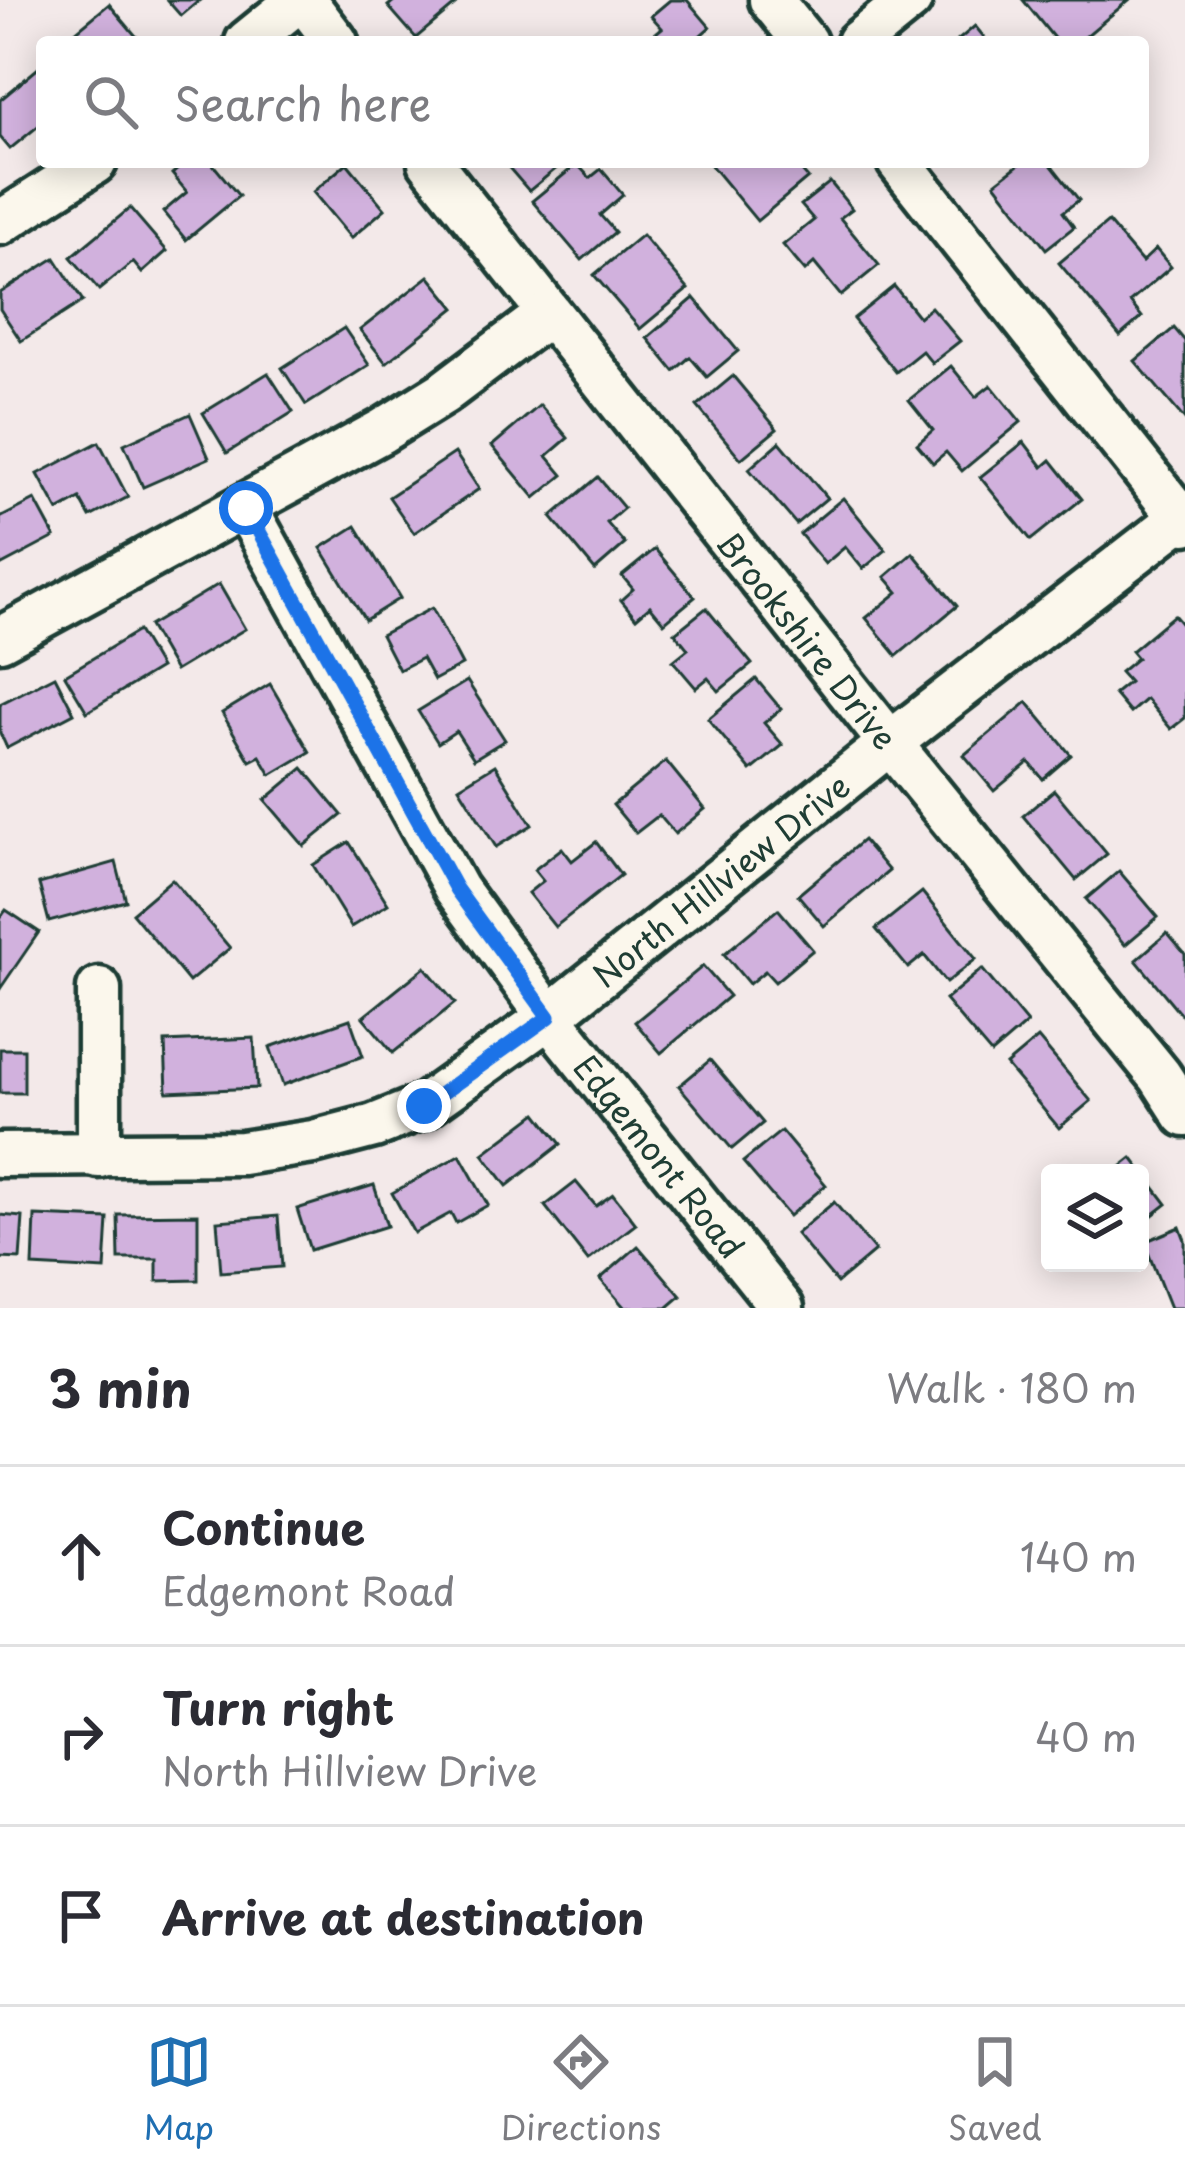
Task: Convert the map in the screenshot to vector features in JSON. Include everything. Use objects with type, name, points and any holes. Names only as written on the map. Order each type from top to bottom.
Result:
[{"type":"street","points":[[255,36],[302,0],[332,36]]},
{"type":"street","points":[[771,0],[800,36]]},
{"type":"street","points":[[865,36],[910,0]]},
{"type":"street","points":[[0,223],[86,168]]},
{"type":"street","name":"Brookshire Drive","points":[[435,168],[1160,1076],[1185,1115]]},
{"type":"street","points":[[904,168],[1184,519]]},
{"type":"street","points":[[0,639],[246,508],[443,393],[548,314]]},
{"type":"street","name":"Edgemont Road","points":[[246,508],[456,889],[549,1017],[782,1308]]},
{"type":"street","name":"North Hillview Drive","points":[[0,1154],[242,1154],[374,1126],[424,1106],[549,1017],[890,742],[1184,519]]},
{"type":"street","points":[[99,989],[99,1156]]},
{"type":"building","points":[[167,0],[200,0],[181,16]]},
{"type":"building","points":[[395,0],[461,0],[418,36],[388,6]]},
{"type":"building","points":[[670,0],[687,0],[710,27],[700,36],[652,36],[662,28],[651,16]]},
{"type":"building","points":[[1023,0],[1129,0],[1086,36],[1052,36]]},
{"type":"building","points":[[109,4],[136,36],[70,36]]},
{"type":"building","points":[[975,26],[983,36],[963,36]]},
{"type":"building","points":[[36,70],[36,128],[10,149],[0,137],[0,100]]},
{"type":"building","points":[[179,168],[216,168],[239,196],[186,240],[163,212],[187,192],[172,174]]},
{"type":"building","points":[[341,168],[351,168],[385,209],[351,238],[313,192]]},
{"type":"building","points":[[509,168],[557,168],[529,191]]},
{"type":"building","points":[[572,168],[581,168],[590,178],[601,169],[623,195],[600,215],[615,232],[582,260],[532,201]]},
{"type":"building","points":[[713,168],[799,168],[808,178],[757,221]]},
{"type":"building","points":[[1014,168],[1054,168],[1079,200],[1063,212],[1074,227],[1046,249],[995,183]]},
{"type":"building","points":[[830,182],[852,209],[840,218],[879,265],[841,296],[814,263],[805,271],[783,245],[814,220],[801,205]]},
{"type":"building","points":[[130,208],[167,251],[142,273],[133,262],[99,290],[71,257]]},
{"type":"building","points":[[1108,222],[1142,262],[1156,249],[1171,267],[1130,302],[1142,317],[1120,336],[1059,263]]},
{"type":"building","points":[[642,235],[688,289],[640,329],[594,275]]},
{"type":"building","points":[[55,258],[83,301],[21,341],[0,309],[0,293]]},
{"type":"building","points":[[429,276],[455,308],[386,363],[360,330]]},
{"type":"building","points":[[894,286],[919,317],[931,307],[960,341],[932,363],[922,351],[896,372],[853,319]]},
{"type":"building","points":[[694,298],[738,351],[707,377],[690,357],[674,371],[647,338]]},
{"type":"building","points":[[344,328],[369,365],[306,405],[282,368]]},
{"type":"building","points":[[1174,328],[1185,341],[1185,420],[1135,361]]},
{"type":"building","points":[[951,366],[976,397],[991,385],[1021,422],[962,471],[946,452],[933,463],[917,444],[933,430],[909,400]]},
{"type":"building","points":[[268,373],[293,412],[227,453],[203,413]]},
{"type":"building","points":[[733,376],[777,429],[741,459],[697,406]]},
{"type":"building","points":[[540,405],[568,438],[547,456],[563,475],[535,498],[492,446]]},
{"type":"building","points":[[190,414],[209,458],[143,487],[124,444]]},
{"type":"building","points":[[99,442],[128,497],[90,517],[80,499],[58,511],[38,474]]},
{"type":"building","points":[[780,442],[827,498],[796,524],[749,469]]},
{"type":"building","points":[[1024,442],[1043,467],[1051,460],[1082,499],[1031,540],[980,477]]},
{"type":"building","points":[[455,453],[479,489],[414,533],[389,497]]},
{"type":"building","points":[[598,477],[624,508],[607,523],[625,544],[595,570],[551,517]]},
{"type":"building","points":[[843,498],[886,550],[863,569],[845,547],[825,564],[800,534]]},
{"type":"building","points":[[35,500],[55,537],[0,566],[0,518]]},
{"type":"building","points":[[356,526],[400,598],[365,620],[321,548]]},
{"type":"building","points":[[655,549],[695,597],[664,623],[650,606],[636,618],[621,600],[633,589],[622,576]]},
{"type":"building","points":[[913,553],[957,606],[897,656],[866,618],[898,592],[885,577]]},
{"type":"building","points":[[219,584],[245,629],[175,671],[149,626]]},
{"type":"building","points":[[432,608],[462,665],[434,680],[422,658],[399,670],[381,635]]},
{"type":"building","points":[[706,608],[752,664],[719,691],[708,678],[696,688],[673,661],[688,649],[675,633]]},
{"type":"building","points":[[1174,615],[1185,628],[1185,718],[1171,729],[1146,699],[1130,713],[1114,694],[1129,682],[1120,672],[1137,658],[1131,651]]},
{"type":"building","points":[[138,631],[160,668],[87,712],[65,675]]},
{"type":"building","points":[[55,676],[74,713],[7,748],[0,733],[0,704]]},
{"type":"building","points":[[756,679],[781,709],[764,723],[783,745],[751,771],[708,719]]},
{"type":"building","points":[[467,681],[505,740],[474,759],[456,731],[438,743],[418,711]]},
{"type":"building","points":[[270,684],[310,752],[271,775],[260,756],[250,761],[222,713]]},
{"type":"building","points":[[1027,702],[1071,755],[1043,779],[1029,762],[994,791],[964,755]]},
{"type":"building","points":[[666,761],[705,809],[675,834],[659,815],[636,833],[613,805]]},
{"type":"building","points":[[495,765],[532,825],[496,847],[459,787]]},
{"type":"building","points":[[303,768],[342,815],[304,846],[265,800]]},
{"type":"building","points":[[1054,790],[1107,854],[1076,880],[1023,816]]},
{"type":"building","points":[[863,840],[889,871],[824,926],[798,895]]},
{"type":"building","points":[[349,842],[388,904],[351,927],[313,865]]},
{"type":"building","points":[[596,842],[621,875],[555,927],[528,893],[543,881],[534,870],[562,848],[572,861]]},
{"type":"building","points":[[116,862],[126,901],[49,922],[39,884]]},
{"type":"building","points":[[1119,871],[1158,917],[1125,945],[1086,899]]},
{"type":"building","points":[[172,879],[230,948],[189,982],[132,913]]},
{"type":"building","points":[[922,892],[976,959],[946,983],[924,955],[908,968],[876,929]]},
{"type":"building","points":[[778,909],[813,950],[775,982],[765,971],[749,984],[724,954]]},
{"type":"building","points":[[6,910],[39,932],[0,989],[0,918]]},
{"type":"building","points":[[1167,933],[1185,954],[1185,1019],[1136,960]]},
{"type":"building","points":[[703,966],[729,996],[661,1053],[635,1022]]},
{"type":"building","points":[[425,967],[455,1003],[393,1053],[363,1017]]},
{"type":"building","points":[[982,969],[1027,1023],[991,1054],[945,1000]]},
{"type":"building","points":[[350,1019],[363,1056],[283,1085],[270,1047]]},
{"type":"building","points":[[254,1038],[257,1088],[167,1092],[165,1042]]},
{"type":"building","points":[[1038,1038],[1091,1101],[1059,1128],[1006,1065]]},
{"type":"building","points":[[0,1049],[24,1049],[24,1093],[0,1093]]},
{"type":"building","points":[[710,1060],[763,1123],[732,1149],[679,1086]]},
{"type":"building","points":[[537,1113],[561,1144],[507,1186],[483,1154]]},
{"type":"building","points":[[781,1131],[826,1185],[789,1216],[743,1162]]},
{"type":"building","points":[[460,1155],[488,1205],[456,1223],[451,1213],[414,1233],[392,1193]]},
{"type":"building","points":[[1149,1180],[1167,1204],[1149,1218]]},
{"type":"building","points":[[576,1182],[596,1206],[613,1194],[636,1224],[588,1261],[545,1206]]},
{"type":"building","points":[[374,1185],[387,1226],[310,1250],[297,1209]]},
{"type":"building","points":[[834,1202],[875,1251],[837,1283],[796,1234]]},
{"type":"building","points":[[198,1214],[198,1280],[157,1281],[157,1259],[119,1259],[118,1215]]},
{"type":"building","points":[[0,1215],[23,1217],[20,1259],[0,1258]]},
{"type":"building","points":[[35,1216],[108,1219],[105,1270],[33,1266]]},
{"type":"building","points":[[278,1216],[282,1267],[221,1272],[217,1221]]},
{"type":"building","points":[[1180,1227],[1185,1240],[1185,1308],[1170,1308],[1149,1255],[1149,1240]]},
{"type":"building","points":[[638,1246],[681,1296],[667,1308],[625,1308],[600,1279]]},
{"type":"route","points":[[246,508],[456,889],[549,1017],[424,1106]]}]
